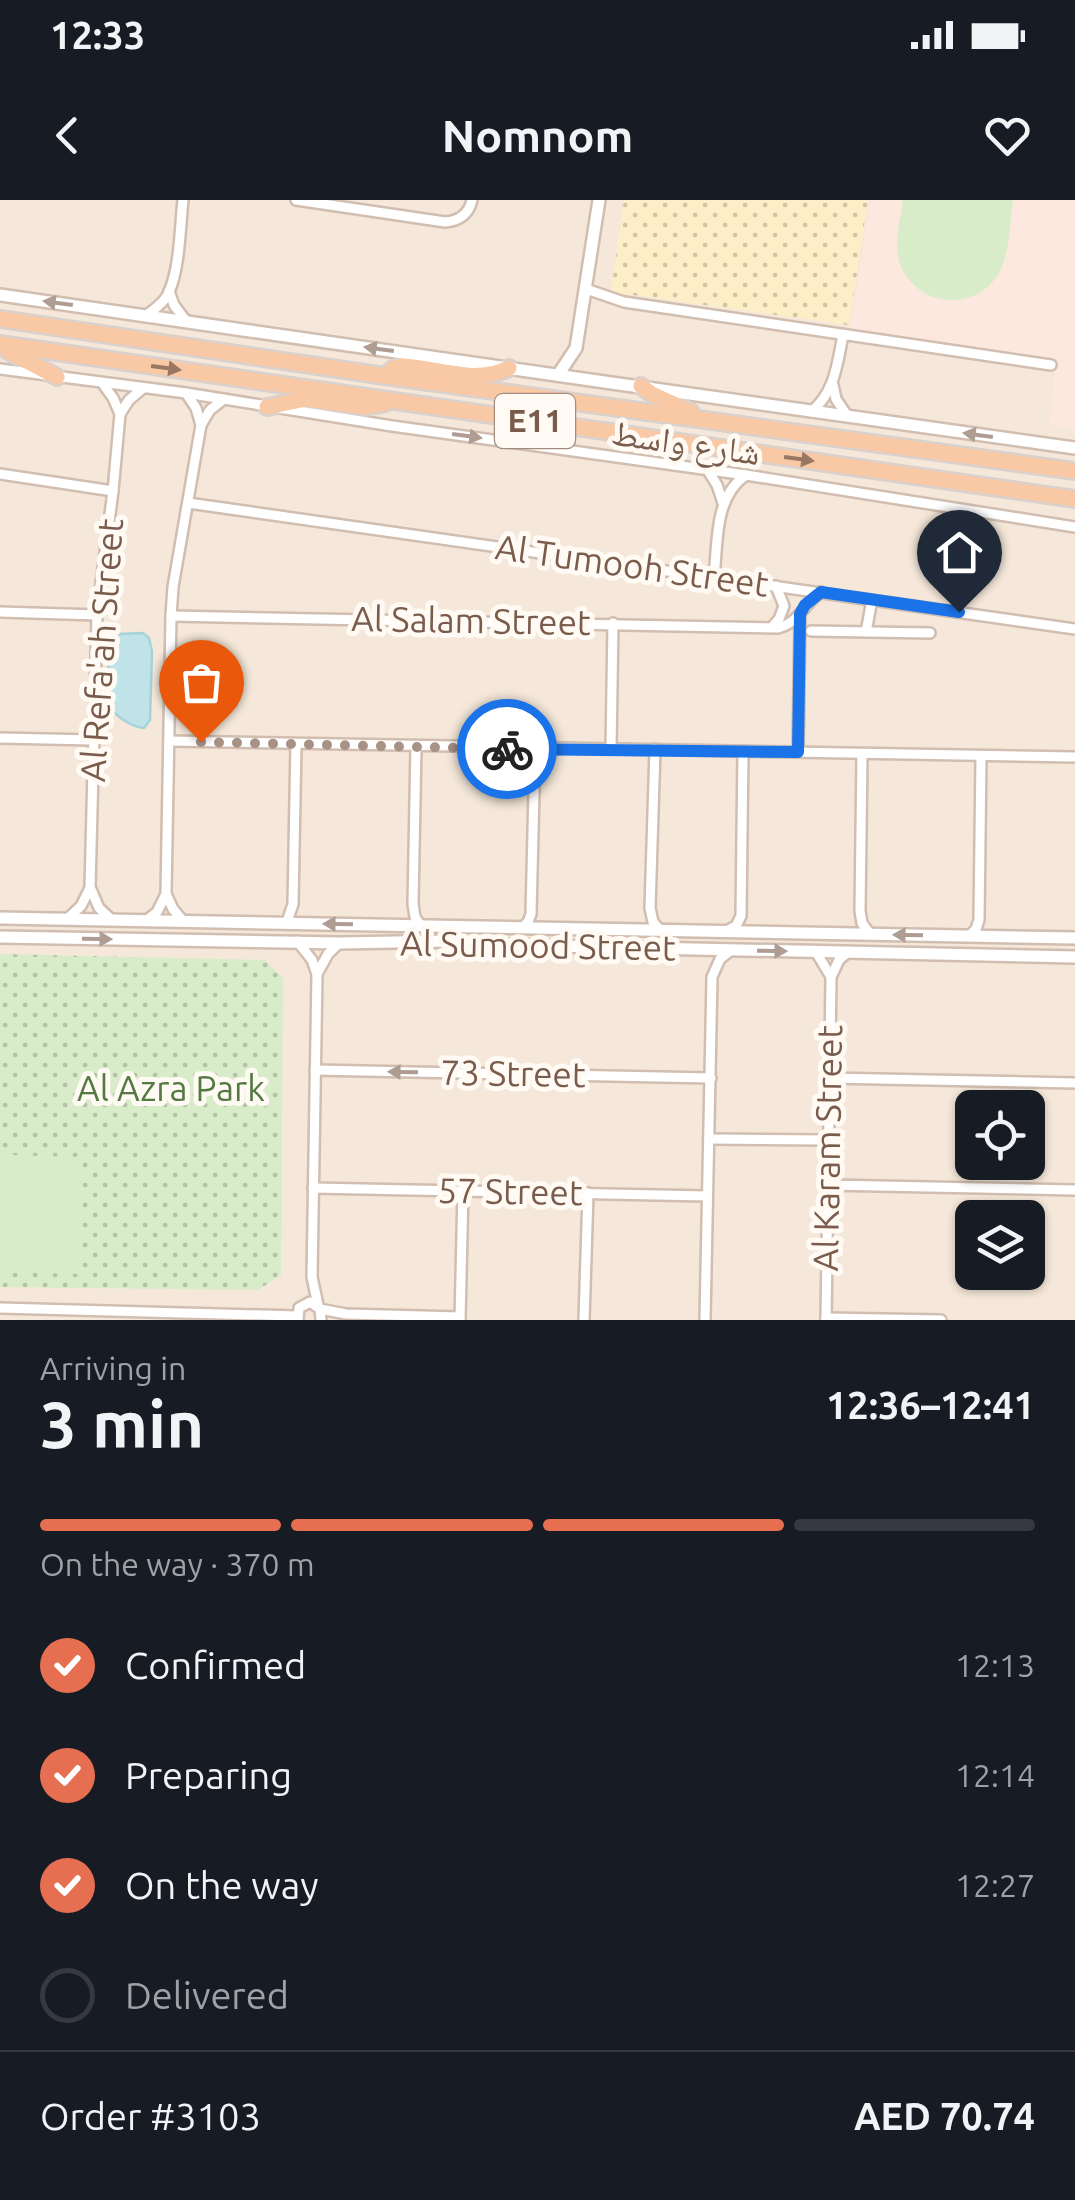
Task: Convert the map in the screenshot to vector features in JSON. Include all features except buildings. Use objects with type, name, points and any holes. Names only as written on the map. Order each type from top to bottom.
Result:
[{"type":"highway","name":"شارع واسط","points":[[0,319],[1075,470]]},
{"type":"highway","name":"شارع واسط","points":[[0,346],[1073,500]]},
{"type":"highway","points":[[0,346],[57,377]]},
{"type":"highway","points":[[385,376],[403,366],[479,376],[509,368]]},
{"type":"highway","points":[[641,386],[703,418]]},
{"type":"highway","points":[[267,407],[306,399],[372,407],[391,400]]},
{"type":"street","points":[[146,316],[169,292],[183,200]]},
{"type":"street","points":[[296,200],[445,222],[464,216],[472,200]]},
{"type":"street","points":[[558,375],[576,348],[599,200]]},
{"type":"street","points":[[586,289],[624,302],[1051,364]]},
{"type":"street","points":[[169,292],[186,322]]},
{"type":"street","points":[[0,296],[1075,448]]},
{"type":"street","points":[[811,412],[833,385],[843,335]]},
{"type":"street","points":[[576,348],[582,368],[591,380]]},
{"type":"street","points":[[0,369],[707,469],[1075,527]]},
{"type":"street","points":[[103,384],[120,414]]},
{"type":"street","points":[[833,385],[836,399],[848,417]]},
{"type":"street","points":[[120,414],[142,389]]},
{"type":"street","points":[[186,393],[196,408],[200,425]]},
{"type":"street","points":[[200,425],[224,399]]},
{"type":"street","name":"Al Refa'ah Street","points":[[90,887],[97,614],[120,414]]},
{"type":"street","name":"Al Refa'ah Street","points":[[166,894],[170,616],[200,425]]},
{"type":"street","points":[[707,469],[723,503]]},
{"type":"street","points":[[0,474],[114,491]]},
{"type":"street","points":[[714,577],[723,503],[732,487],[746,475]]},
{"type":"street","name":"Al Tumooh Street","points":[[188,502],[1075,629]]},
{"type":"street","points":[[772,628],[784,606],[776,586]]},
{"type":"street","points":[[772,628],[790,625],[821,592]]},
{"type":"street","points":[[866,632],[872,600]]},
{"type":"street","points":[[0,612],[97,614]]},
{"type":"street","points":[[798,752],[800,614]]},
{"type":"street","name":"Al Salam Street","points":[[170,616],[772,628]]},
{"type":"street","points":[[611,749],[613,623]]},
{"type":"street","points":[[812,631],[930,634]]},
{"type":"street","points":[[0,738],[92,740]]},
{"type":"street","points":[[169,741],[1075,757]]},
{"type":"street","points":[[287,922],[293,904],[296,744]]},
{"type":"street","points":[[416,747],[412,904],[420,925]]},
{"type":"street","points":[[450,942],[504,942],[516,928],[528,922],[535,749]]},
{"type":"street","points":[[654,749],[650,908],[653,922],[660,930]]},
{"type":"street","points":[[674,949],[673,940],[720,932],[736,926],[741,916],[743,751]]},
{"type":"street","points":[[862,754],[860,911],[870,934]]},
{"type":"street","points":[[969,936],[980,920],[982,756]]},
{"type":"street","points":[[66,920],[81,906],[90,887]]},
{"type":"street","points":[[90,887],[99,908],[112,920]]},
{"type":"street","points":[[146,920],[157,912],[166,894]]},
{"type":"street","points":[[166,894],[183,921]]},
{"type":"street","name":"Al Sumood Street","points":[[0,918],[1075,938]]},
{"type":"street","name":"Al Sumood Street","points":[[0,938],[450,942],[1075,956]]},
{"type":"street","points":[[297,941],[317,974],[312,1277],[320,1313]]},
{"type":"street","points":[[317,974],[339,943]]},
{"type":"street","points":[[699,950],[712,977],[705,1320]]},
{"type":"street","points":[[712,977],[716,964],[730,950]]},
{"type":"street","name":"Al Karam Street","points":[[816,952],[831,976]]},
{"type":"street","name":"Al Karam Street","points":[[826,1319],[831,976],[848,952]]},
{"type":"street","name":"73 Street","points":[[315,1070],[711,1078]]},
{"type":"street","points":[[829,1078],[1075,1083]]},
{"type":"street","points":[[710,1139],[828,1140]]},
{"type":"street","points":[[827,1185],[1075,1190]]},
{"type":"street","name":"57 Street","points":[[313,1188],[707,1196]]},
{"type":"street","points":[[0,1308],[82,1315],[268,1315],[299,1312],[310,1302],[320,1313],[460,1319],[463,1190]]},
{"type":"street","points":[[584,1320],[588,1193]]},
{"type":"street","points":[[299,1312],[312,1277]]},
{"type":"street","points":[[826,1319],[940,1320]]},
{"type":"shaded area","points":[[0,200],[1075,200],[1075,1320],[0,1320]]},
{"type":"shaded area","points":[[870,200],[1075,200],[1075,429],[1050,425],[1057,359],[851,329]]},
{"type":"green space","points":[[903,200],[1013,200],[1006,253],[992,283],[966,298],[952,300],[937,298],[911,282],[898,253]]},
{"type":"green space","name":"Al Azra Park","points":[[0,954],[265,960],[283,978],[281,1275],[258,1290],[0,1287],[0,1272],[81,1273],[83,1158],[0,1155]]},
{"type":"green space","points":[[0,1155],[83,1157],[81,1274],[0,1272]]},
{"type":"sand","points":[[624,200],[868,200],[849,325],[611,292]]},
{"type":"water","points":[[143,633],[149,638],[152,651],[150,720],[144,728],[121,718],[107,700],[112,637]]},
{"type":"way so far","points":[[201,742],[507,749]]},
{"type":"route","points":[[507,749],[798,752],[800,614],[810,600],[821,592],[959,612]]}]
